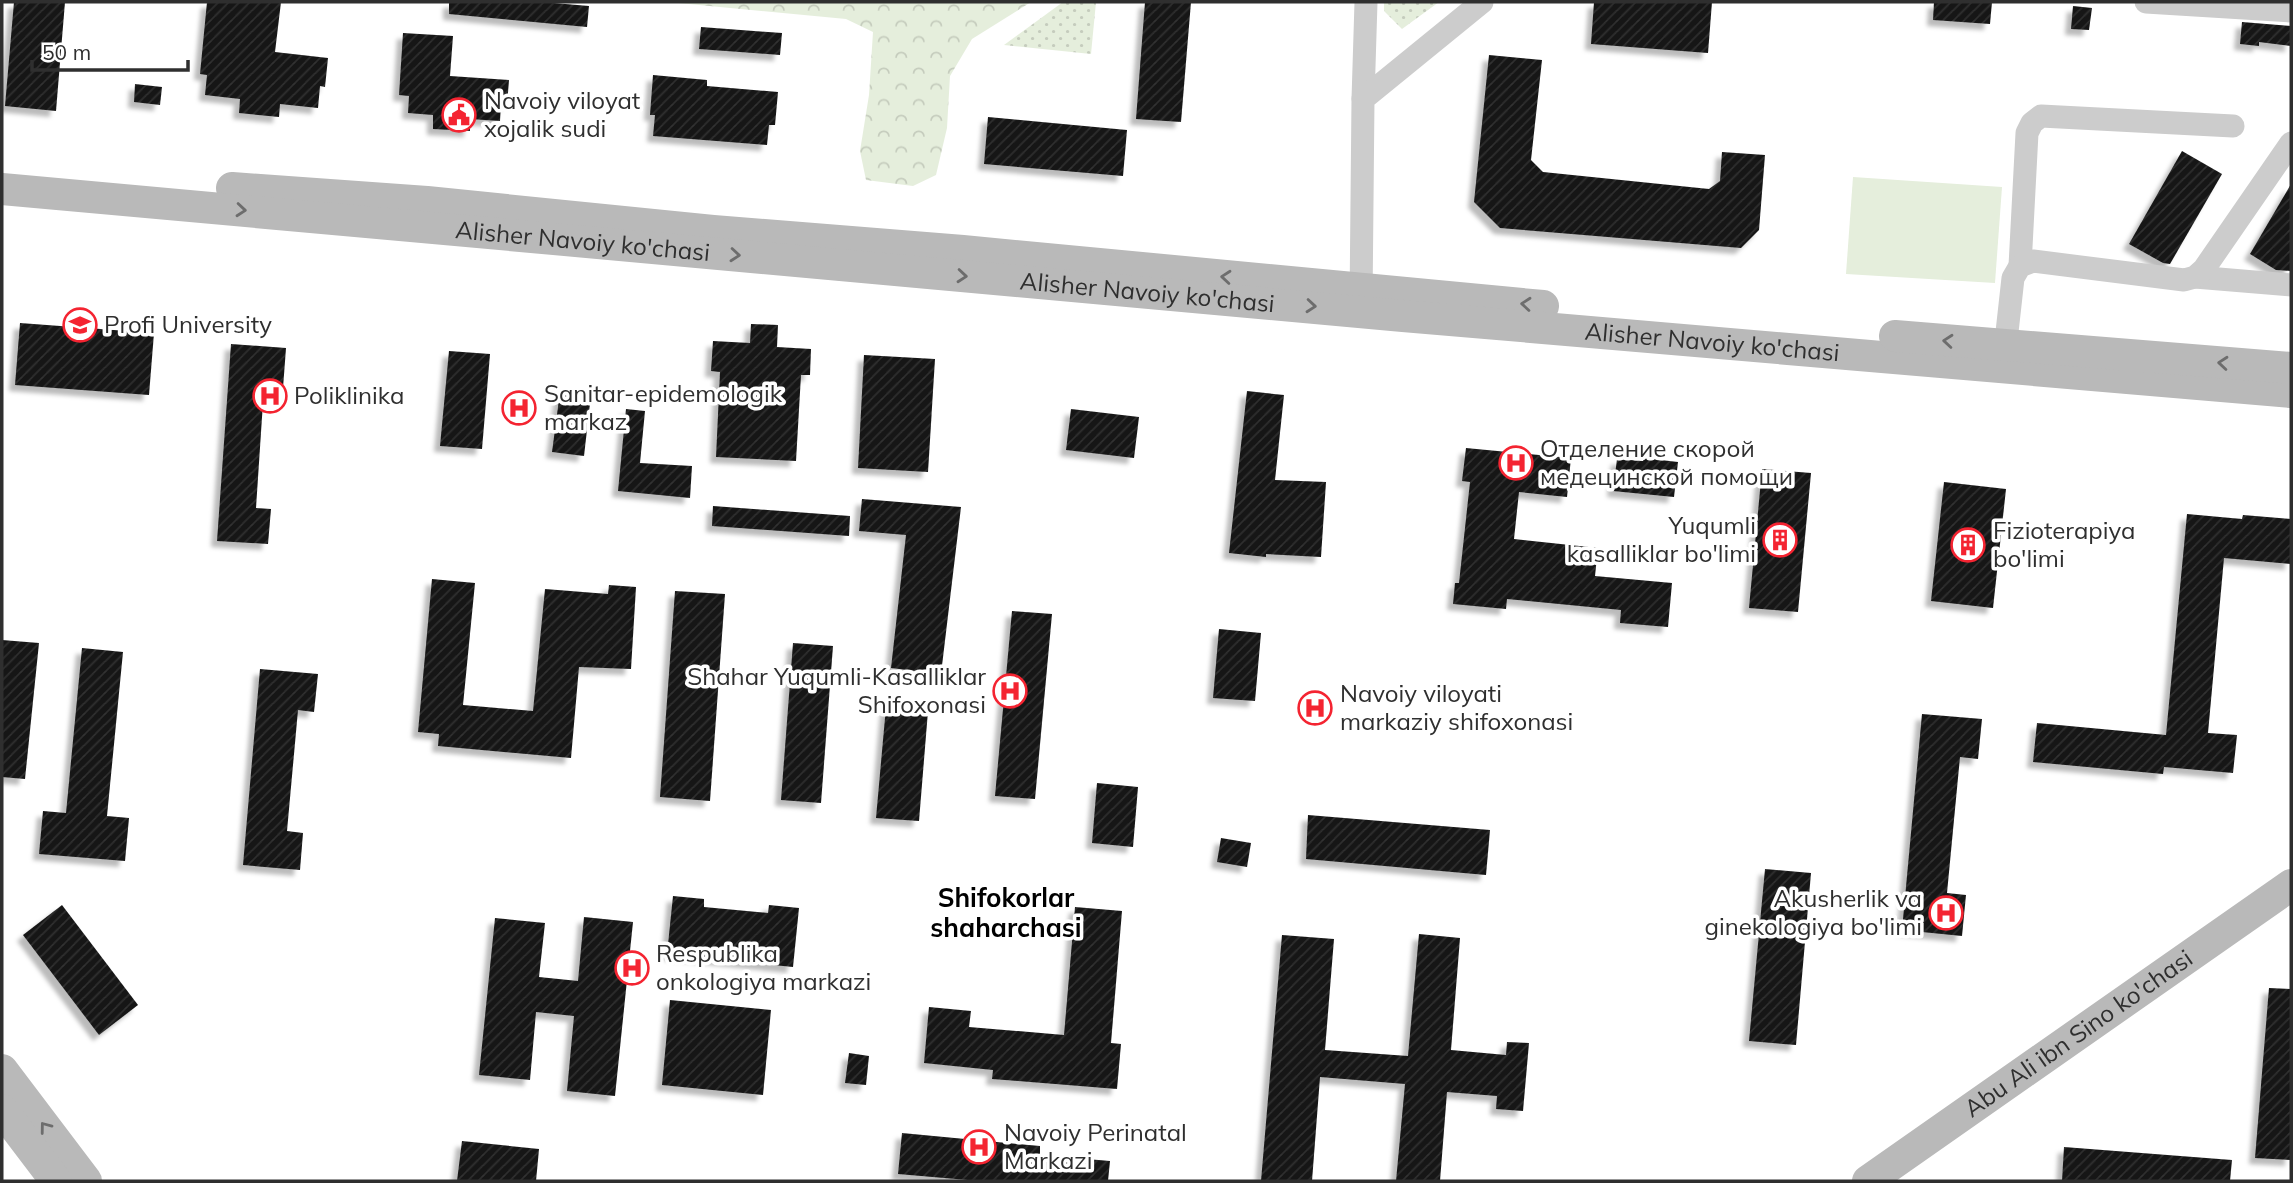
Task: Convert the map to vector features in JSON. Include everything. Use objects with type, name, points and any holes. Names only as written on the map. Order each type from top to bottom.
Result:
[{"type":"main road","name":"Alisher Navoiy ko'chasi","points":[[2,170],[427,202],[713,231],[962,251],[1362,300]]},
{"type":"main road","name":"Alisher Navoiy ko'chasi","points":[[2,189],[1362,300],[2004,357],[2291,393]]},
{"type":"main road","name":"Alisher Navoiy ko'chasi","points":[[2004,357],[2291,369]]},
{"type":"main road","name":"Abu Ali ibn Sino ko'chasi","points":[[1868,1181],[2291,885]]},
{"type":"main road","name":"Abu Ali ibn Sino ko'chasi","points":[[1898,1181],[2291,907]]},
{"type":"main road","points":[[2,1070],[86,1181]]},
{"type":"main road","points":[[2,1110],[56,1181]]},
{"type":"street","points":[[1362,300],[1360,244],[1366,2]]},
{"type":"street","points":[[1363,99],[1482,2]]},
{"type":"street","points":[[2146,2],[2224,4],[2291,11]]},
{"type":"street","points":[[2004,357],[2013,278],[2020,266],[2026,133],[2032,123],[2041,116],[2233,126]]},
{"type":"street","points":[[2195,277],[2204,269],[2291,143]]},
{"type":"street","points":[[2020,266],[2033,261],[2184,280],[2195,277],[2291,285]]},
{"type":"green space","points":[[668,2],[1031,2],[972,39],[950,76],[947,128],[936,175],[913,186],[866,180],[860,151],[869,95],[873,32],[846,19]]},
{"type":"green space","points":[[1063,2],[1096,2],[1091,54],[1004,45]]},
{"type":"green space","points":[[1384,2],[1439,2],[1402,29],[1384,11]]},
{"type":"green space","points":[[1853,177],[2002,187],[1995,283],[1846,274]]},
{"type":"building","points":[[14,2],[65,2],[56,111],[5,106]]},
{"type":"building","points":[[207,2],[281,2],[275,52],[328,58],[325,87],[320,86],[318,108],[280,104],[279,117],[239,113],[240,99],[205,95],[207,75],[200,74]]},
{"type":"building","points":[[449,2],[542,2],[589,6],[587,27],[449,14]]},
{"type":"building","points":[[1145,2],[1191,2],[1181,122],[1136,119]]},
{"type":"building","points":[[1594,2],[1712,2],[1708,53],[1591,44]]},
{"type":"building","points":[[1934,2],[1992,2],[1990,24],[1933,20]]},
{"type":"building","points":[[2073,6],[2092,8],[2089,30],[2071,29]]},
{"type":"building","points":[[2242,22],[2291,26],[2291,46],[2259,42],[2259,46],[2240,44]]},
{"type":"building","points":[[701,27],[782,33],[780,55],[699,49]]},
{"type":"building","points":[[403,33],[453,36],[450,76],[509,80],[507,105],[501,104],[500,121],[470,119],[470,131],[433,129],[433,115],[408,113],[409,96],[399,95]]},
{"type":"building","points":[[1489,55],[1542,60],[1531,160],[1543,172],[1709,189],[1720,181],[1722,152],[1765,155],[1759,230],[1741,248],[1500,228],[1474,202]]},
{"type":"building","points":[[653,75],[707,80],[707,86],[778,92],[775,125],[769,125],[767,145],[653,136],[655,115],[650,115]]},
{"type":"building","points":[[135,84],[162,87],[160,105],[134,102]]},
{"type":"building","points":[[988,117],[1127,130],[1123,176],[984,164]]},
{"type":"building","points":[[2182,151],[2222,174],[2170,264],[2163,263],[2129,244]]},
{"type":"building","points":[[2291,184],[2291,271],[2276,270],[2250,254]]},
{"type":"building","points":[[20,323],[154,333],[149,395],[15,385]]},
{"type":"building","points":[[751,324],[778,325],[777,347],[811,349],[810,375],[801,375],[796,461],[716,457],[720,372],[711,371],[713,341],[750,343]]},
{"type":"building","points":[[231,344],[286,348],[283,388],[264,387],[256,508],[271,509],[268,544],[217,541]]},
{"type":"building","points":[[449,351],[490,354],[482,449],[440,446]]},
{"type":"building","points":[[864,355],[935,359],[928,472],[858,468]]},
{"type":"building","points":[[1247,391],[1284,395],[1275,480],[1326,482],[1321,557],[1266,554],[1266,557],[1229,553]]},
{"type":"building","points":[[560,392],[591,395],[584,456],[552,452]]},
{"type":"building","points":[[626,409],[645,411],[640,463],[692,466],[690,498],[618,491]]},
{"type":"building","points":[[1071,409],[1139,417],[1134,458],[1066,450]]},
{"type":"building","points":[[1466,448],[1571,458],[1567,497],[1519,492],[1514,539],[1598,548],[1595,576],[1672,583],[1668,627],[1620,623],[1621,610],[1507,599],[1506,609],[1453,604],[1455,583],[1459,583],[1470,482],[1462,481]]},
{"type":"building","points":[[1643,458],[1678,462],[1674,497],[1613,491],[1617,459],[1643,461]]},
{"type":"building","name":"Yuqumli kasalliklar bo'limi","points":[[1762,469],[1811,473],[1798,612],[1749,608]]},
{"type":"building","name":"Fizioterapiya bo'limi","points":[[1944,482],[2006,489],[1993,608],[1931,601]]},
{"type":"building","points":[[862,499],[961,507],[941,674],[891,668],[906,535],[859,531]]},
{"type":"building","points":[[713,506],[850,516],[849,536],[712,526]]},
{"type":"building","points":[[2187,514],[2242,519],[2243,515],[2291,519],[2291,564],[2224,558],[2208,733],[2237,735],[2233,773],[2164,767],[2163,774],[2033,762],[2037,723],[2166,735]]},
{"type":"building","points":[[432,579],[475,583],[463,705],[533,711],[545,589],[608,594],[609,585],[636,587],[631,669],[579,667],[571,758],[438,746],[439,734],[418,732]]},
{"type":"building","points":[[675,591],[725,594],[710,801],[660,797]]},
{"type":"building","points":[[1012,611],[1052,614],[1035,799],[995,796]]},
{"type":"building","points":[[1219,629],[1261,633],[1255,701],[1213,698]]},
{"type":"building","points":[[2,640],[39,643],[25,779],[2,777]]},
{"type":"building","points":[[793,643],[833,646],[821,803],[781,800]]},
{"type":"building","points":[[82,648],[123,652],[107,816],[129,818],[125,861],[39,854],[43,811],[66,813]]},
{"type":"building","points":[[260,669],[318,674],[314,712],[298,710],[287,831],[303,833],[300,870],[243,865]]},
{"type":"building","points":[[886,707],[928,711],[919,821],[876,818]]},
{"type":"building","points":[[1922,714],[1982,719],[1978,759],[1960,757],[1947,893],[1966,895],[1962,936],[1902,930]]},
{"type":"building","points":[[1097,783],[1138,787],[1133,847],[1092,843]]},
{"type":"building","points":[[1308,815],[1490,830],[1486,875],[1306,859]]},
{"type":"building","points":[[1221,838],[1251,843],[1247,867],[1217,862]]},
{"type":"building","points":[[1765,869],[1811,873],[1796,1045],[1749,1041]]},
{"type":"building","points":[[673,896],[704,899],[704,907],[768,913],[769,905],[799,908],[793,967],[667,954]]},
{"type":"building","points":[[62,905],[138,1005],[99,1035],[23,935]]},
{"type":"building","points":[[1075,907],[1122,911],[1111,1043],[1121,1044],[1117,1089],[992,1079],[993,1070],[924,1063],[929,1007],[971,1011],[969,1027],[1064,1035]]},
{"type":"building","points":[[584,917],[633,922],[615,1096],[567,1091],[574,1016],[536,1012],[530,1080],[479,1075],[495,918],[545,923],[539,977],[578,981]]},
{"type":"building","points":[[1419,934],[1460,938],[1451,1050],[1506,1055],[1507,1042],[1529,1043],[1523,1111],[1496,1109],[1497,1096],[1447,1092],[1440,1181],[1396,1181],[1405,1084],[1320,1077],[1312,1181],[1261,1181],[1282,935],[1334,939],[1325,1050],[1408,1056]]},
{"type":"building","points":[[2269,988],[2291,989],[2291,1160],[2255,1158]]},
{"type":"building","points":[[670,1000],[771,1010],[763,1095],[662,1085]]},
{"type":"building","points":[[849,1053],[869,1056],[866,1085],[845,1083]]},
{"type":"building","points":[[902,1133],[1040,1146],[1040,1155],[1110,1161],[1108,1181],[979,1181],[898,1174]]},
{"type":"building","points":[[462,1141],[539,1149],[536,1181],[457,1181]]},
{"type":"building","points":[[2064,1147],[2232,1160],[2230,1181],[2062,1181]]},
{"type":"place","name":"Navoiy viloyat xojalik sudi","points":[[459,115]]},
{"type":"place","name":"Profi University","points":[[80,325]]},
{"type":"place","name":"Poliklinika","points":[[270,396]]},
{"type":"place","name":"Sanitar-epidemologik markaz","points":[[519,408]]},
{"type":"place","name":"Отделение скорой медецинской помощи","points":[[1516,463]]},
{"type":"place","name":"Yuqumli kasalliklar bo'limi","points":[[1780,540]]},
{"type":"place","name":"Fizioterapiya bo'limi","points":[[1968,545]]},
{"type":"place","name":"Shahar Yuqumli-Kasalliklar Shifoxonasi","points":[[1010,691]]},
{"type":"place","name":"Navoiy viloyati markaziy shifoxonasi","points":[[1315,708]]},
{"type":"place","name":"Akusherlik va ginekologiya bo'limi","points":[[1946,913]]},
{"type":"place","name":"Respublika onkologiya markazi","points":[[632,968]]},
{"type":"place","name":"Navoiy Perinatal Markazi","points":[[979,1147]]},
{"type":"district","name":"Shifokorlar shaharchasi","points":[[1006,913]]}]
